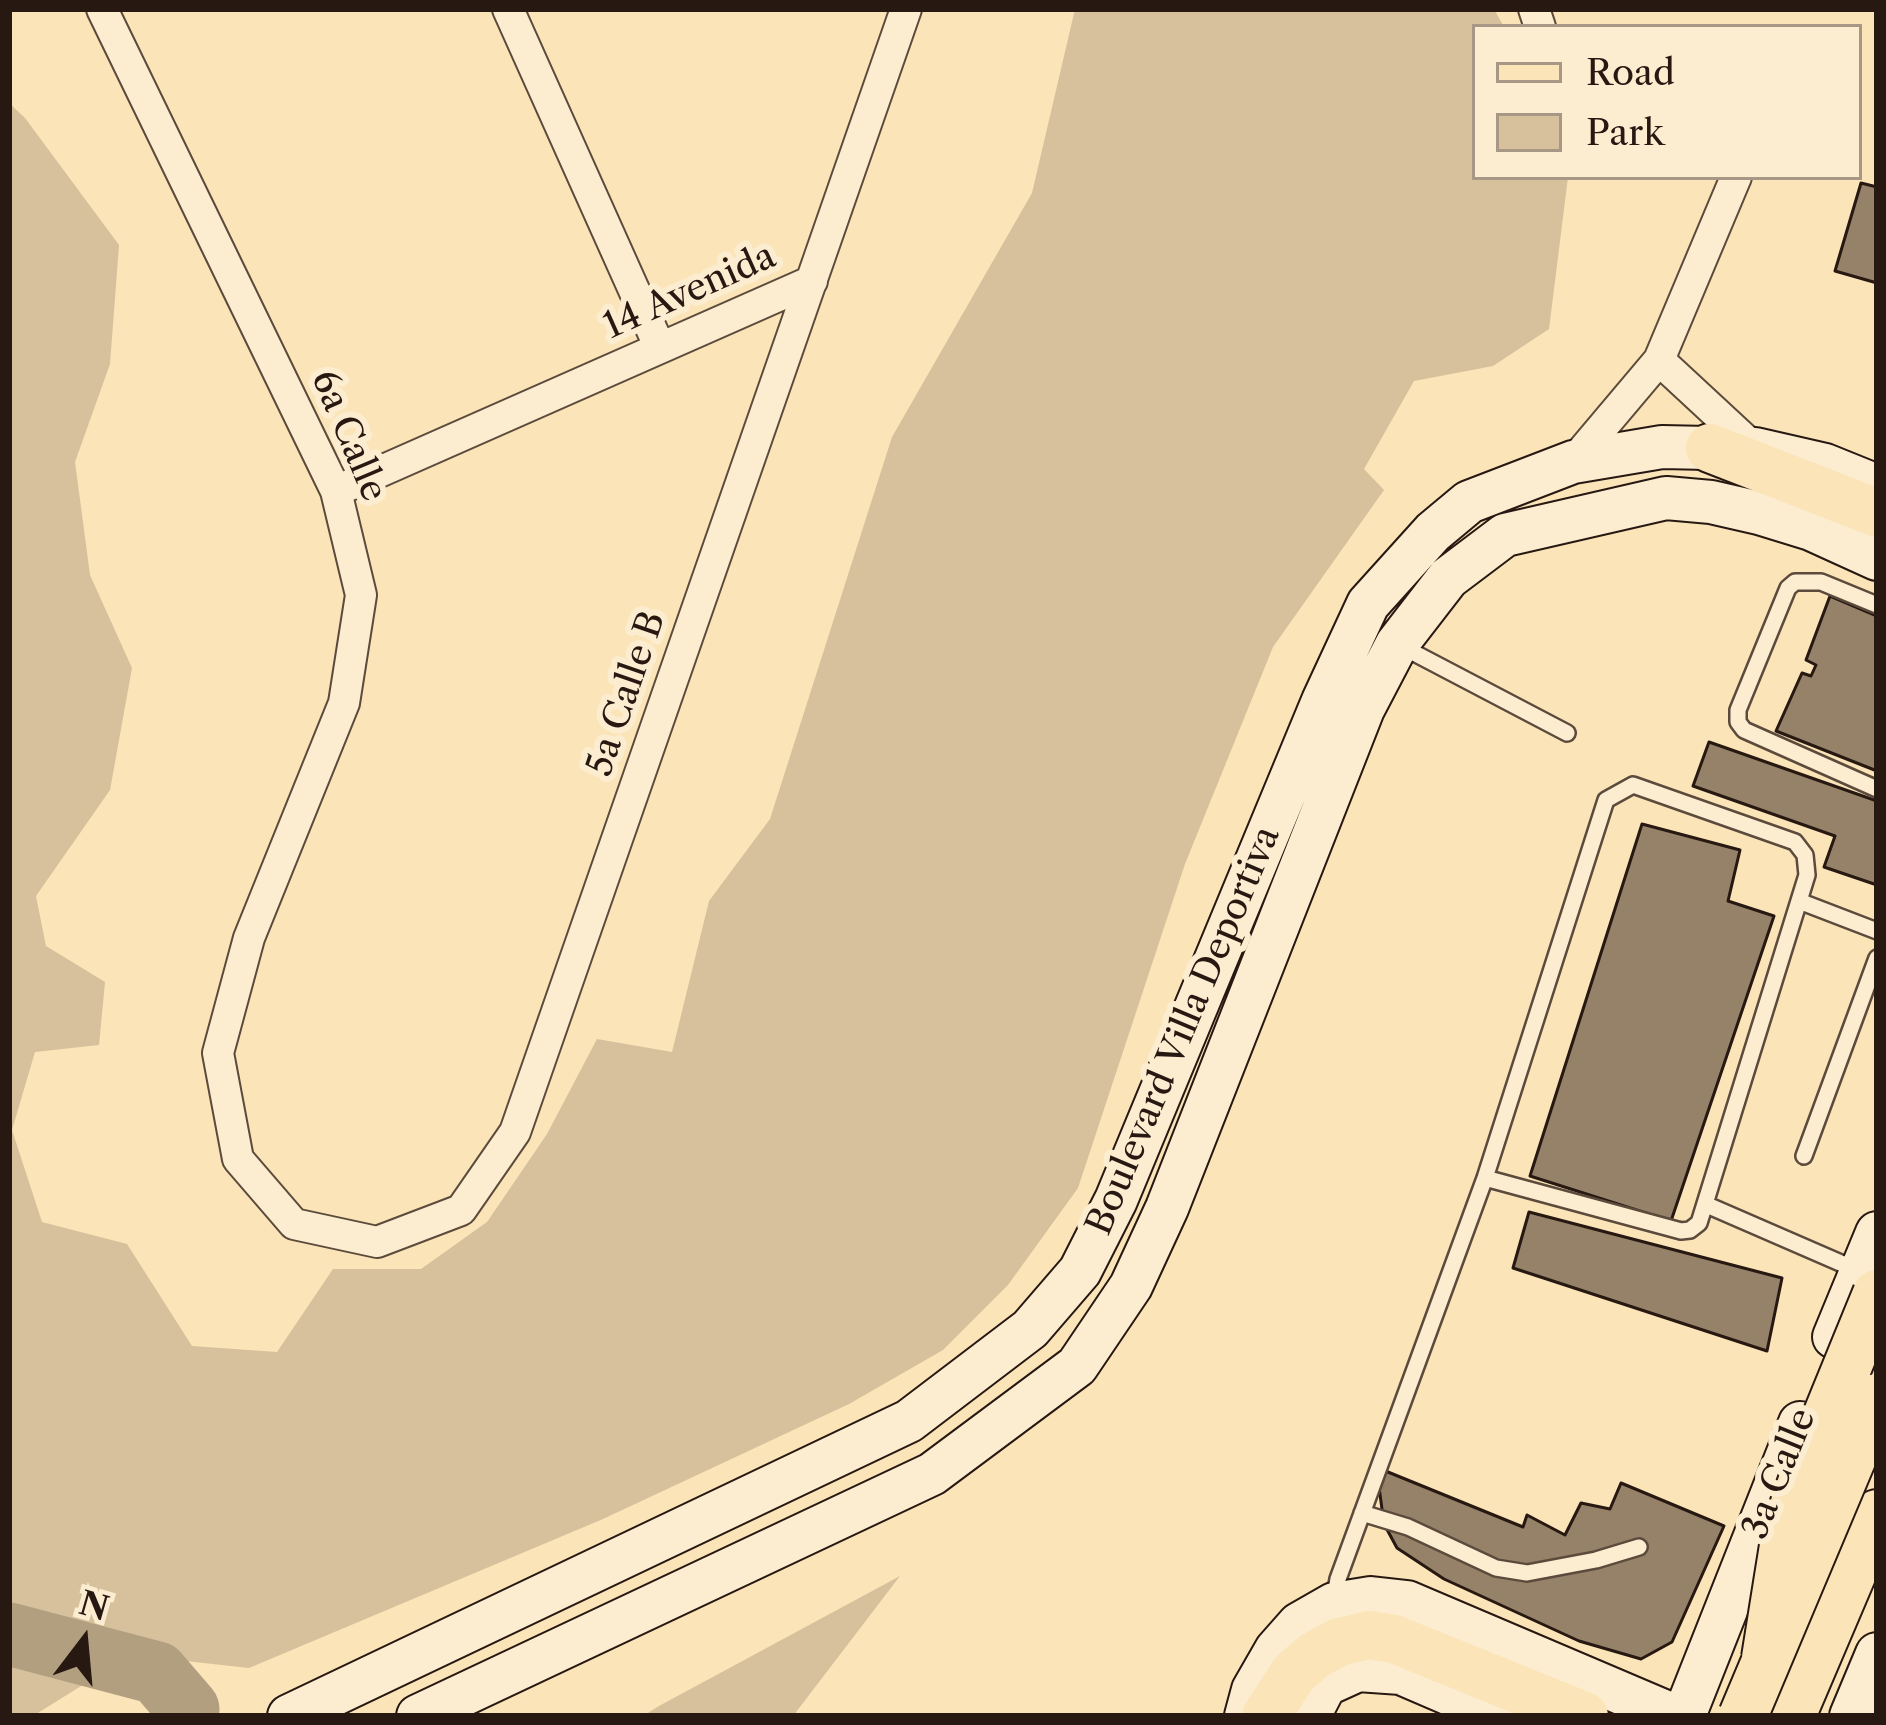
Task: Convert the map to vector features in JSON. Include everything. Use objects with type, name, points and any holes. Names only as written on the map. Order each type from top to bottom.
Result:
[{"type":"main road","name":"Boulevard Villa Deportiva","points":[[290,1716],[910,1421],[1030,1329],[1080,1271],[1116,1200],[1368,604],[1433,532],[1469,502],[1573,462],[1662,447],[1733,449],[1826,465],[1877,486]]},
{"type":"main road","points":[[1733,449],[1877,513]]},
{"type":"main road","name":"Boulevard Villa Deportiva","points":[[418,1716],[932,1474],[1077,1366],[1131,1286],[1167,1208],[1363,709],[1396,644],[1448,578],[1505,536],[1666,498],[1711,502],[1811,529],[1877,559]]},
{"type":"main road","points":[[1272,824],[1310,842]]},
{"type":"main road","points":[[1766,1658],[1787,1526],[1872,1266]]},
{"type":"main road","name":"3a Calle","points":[[1684,1716],[1810,1396],[1872,1266]]},
{"type":"main road","points":[[1810,1396],[1815,1414],[1830,1431],[1877,1453]]},
{"type":"main road","points":[[1743,1716],[1877,1398]]},
{"type":"main road","points":[[1791,1716],[1877,1514]]},
{"type":"main road","points":[[1246,1716],[1252,1690],[1276,1650],[1299,1624],[1334,1604],[1371,1598],[1407,1602],[1675,1716]]},
{"type":"main road","points":[[1266,1716],[1294,1673],[1315,1655],[1339,1642],[1369,1635],[1394,1639],[1584,1716]]},
{"type":"main road","points":[[1851,1716],[1877,1654]]},
{"type":"main road","points":[[1309,1716],[1325,1684],[1358,1670],[1401,1673],[1501,1716]]},
{"type":"street","name":"6a Calle","points":[[102,9],[337,491],[362,596],[344,703],[249,938],[218,1053]]},
{"type":"street","points":[[508,9],[661,348]]},
{"type":"street","name":"14 Avenida","points":[[337,491],[812,281],[906,9]]},
{"type":"street","points":[[1573,462],[1659,360],[1735,180]]},
{"type":"street","name":"5a Calle B","points":[[218,1053],[238,1159],[294,1224],[377,1242],[461,1210],[515,1132],[812,281]]},
{"type":"street","points":[[1659,360],[1733,449]]},
{"type":"lane","points":[[1877,605],[1821,582],[1795,582],[1788,588],[1738,710],[1738,722],[1744,730],[1877,789]]},
{"type":"lane","points":[[1396,644],[1567,733]]},
{"type":"lane","points":[[1334,1604],[1338,1579],[1485,1178],[1606,800],[1633,785],[1795,842],[1805,855],[1807,875],[1699,1223],[1681,1231],[1485,1178]]},
{"type":"lane","points":[[1799,901],[1877,931]]},
{"type":"lane","points":[[1804,1156],[1877,958]]},
{"type":"lane","points":[[1707,1205],[1872,1266]]},
{"type":"lane","points":[[1362,1513],[1408,1527],[1496,1568],[1527,1573],[1596,1561],[1639,1546]]},
{"type":"green space","points":[[1075,9],[1494,9],[1502,24],[1472,24],[1472,180],[1568,180],[1549,329],[1493,366],[1414,381],[1364,469],[1384,490],[1273,647],[1185,864],[1078,1188],[1008,1285],[943,1350],[849,1404],[603,1519],[249,1668],[131,1655],[33,1716],[9,1716],[9,103],[119,245],[110,364],[75,462],[90,575],[132,668],[110,790],[36,896],[46,946],[105,982],[99,1045],[35,1052],[12,1130],[42,1222],[127,1244],[192,1346],[277,1352],[333,1269],[421,1269],[487,1222],[547,1134],[597,1039],[672,1052],[709,901],[770,819],[892,437],[1032,193]]},
{"type":"green space","points":[[900,1576],[793,1716],[643,1716],[659,1706]]},
{"type":"building","points":[[1861,183],[1877,187],[1877,283],[1835,271]]},
{"type":"building","points":[[1830,596],[1877,616],[1877,771],[1776,731],[1802,673],[1811,676],[1816,665],[1806,660]]},
{"type":"building","points":[[1709,742],[1877,801],[1877,885],[1824,867],[1835,836],[1693,786]]},
{"type":"building","points":[[1642,824],[1740,850],[1728,901],[1774,916],[1671,1221],[1530,1176]]},
{"type":"building","points":[[1529,1212],[1782,1278],[1767,1351],[1513,1268]]},
{"type":"building","points":[[1383,1470],[1523,1527],[1527,1515],[1565,1535],[1581,1503],[1610,1509],[1621,1483],[1724,1526],[1672,1642],[1641,1659],[1579,1641],[1444,1579],[1397,1548],[1384,1524],[1379,1487]]},
{"type":"waterway","points":[[9,1634],[157,1673],[188,1709]]}]
